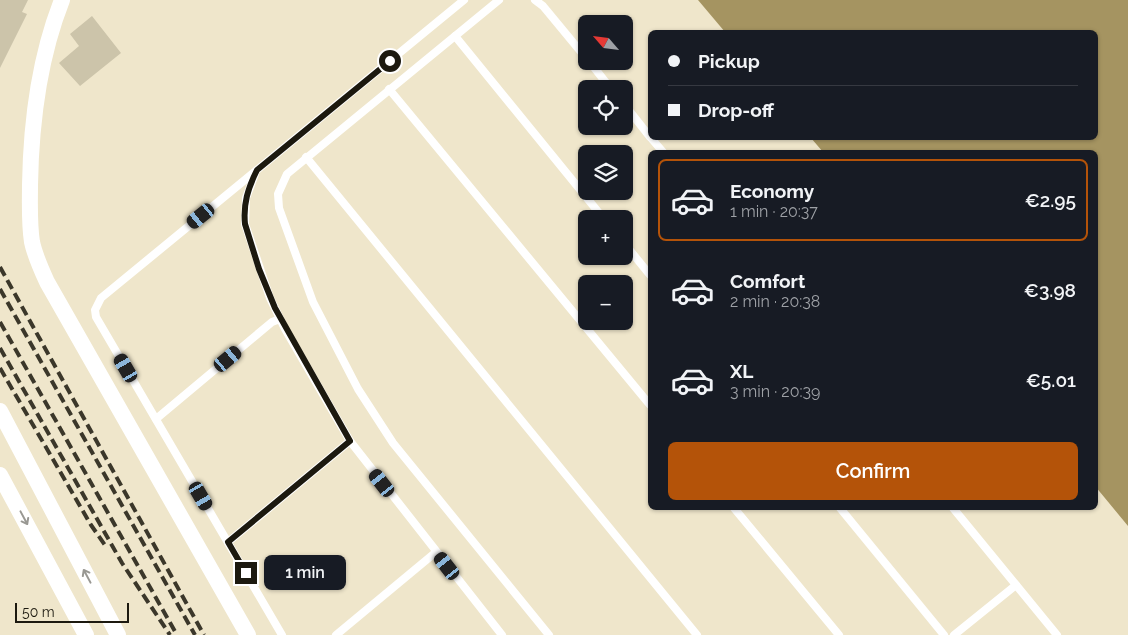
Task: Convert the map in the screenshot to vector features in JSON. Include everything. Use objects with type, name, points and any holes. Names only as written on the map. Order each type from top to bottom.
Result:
[{"type":"street","points":[[62,0],[46,54],[36,102],[31,147],[30,206],[32,242],[37,261],[47,282],[248,635]]},
{"type":"street","points":[[0,411],[118,635]]},
{"type":"street","points":[[0,475],[86,635]]},
{"type":"lane","points":[[282,635],[96,316],[97,303],[464,0]]},
{"type":"lane","points":[[499,0],[287,174],[280,184],[279,208],[313,302],[341,360],[394,443],[549,635]]},
{"type":"lane","points":[[535,0],[542,3],[578,49]]},
{"type":"lane","points":[[455,36],[597,210]]},
{"type":"lane","points":[[595,70],[604,80]]},
{"type":"lane","points":[[389,89],[648,403]]},
{"type":"lane","points":[[633,115],[648,134]]},
{"type":"lane","points":[[653,140],[661,150]]},
{"type":"lane","points":[[306,157],[697,635]]},
{"type":"lane","points":[[257,170],[246,198],[245,224],[259,269],[280,319],[350,441],[502,635]]},
{"type":"lane","points":[[633,254],[648,273]]},
{"type":"lane","points":[[156,419],[272,322],[280,319]]},
{"type":"lane","points":[[228,542],[350,441]]},
{"type":"lane","points":[[736,510],[839,635]]},
{"type":"lane","points":[[842,510],[944,635]]},
{"type":"lane","points":[[955,510],[1057,635]]},
{"type":"lane","points":[[336,635],[436,552]]},
{"type":"lane","points":[[954,635],[1016,585]]},
{"type":"shaded area","points":[[698,0],[1128,0],[1128,526],[1098,490],[1098,150],[821,150],[813,140],[1098,140],[1098,30],[723,30]]},
{"type":"building","points":[[0,0],[28,0],[22,12],[27,14],[0,68]]},
{"type":"building","points":[[92,16],[121,53],[80,86],[59,63],[79,46],[70,34]]},
{"type":"railway","points":[[0,267],[204,635]]},
{"type":"railway","points":[[0,289],[195,635]]},
{"type":"railway","points":[[0,322],[177,635]]},
{"type":"railway","points":[[0,348],[122,563],[170,635]]},
{"type":"railway","points":[[0,368],[91,525],[107,548]]},
{"type":"route","points":[[246,573],[228,542],[350,441],[338,424],[285,329],[270,298],[245,224],[244,212],[249,186],[257,170],[390,61]]}]
